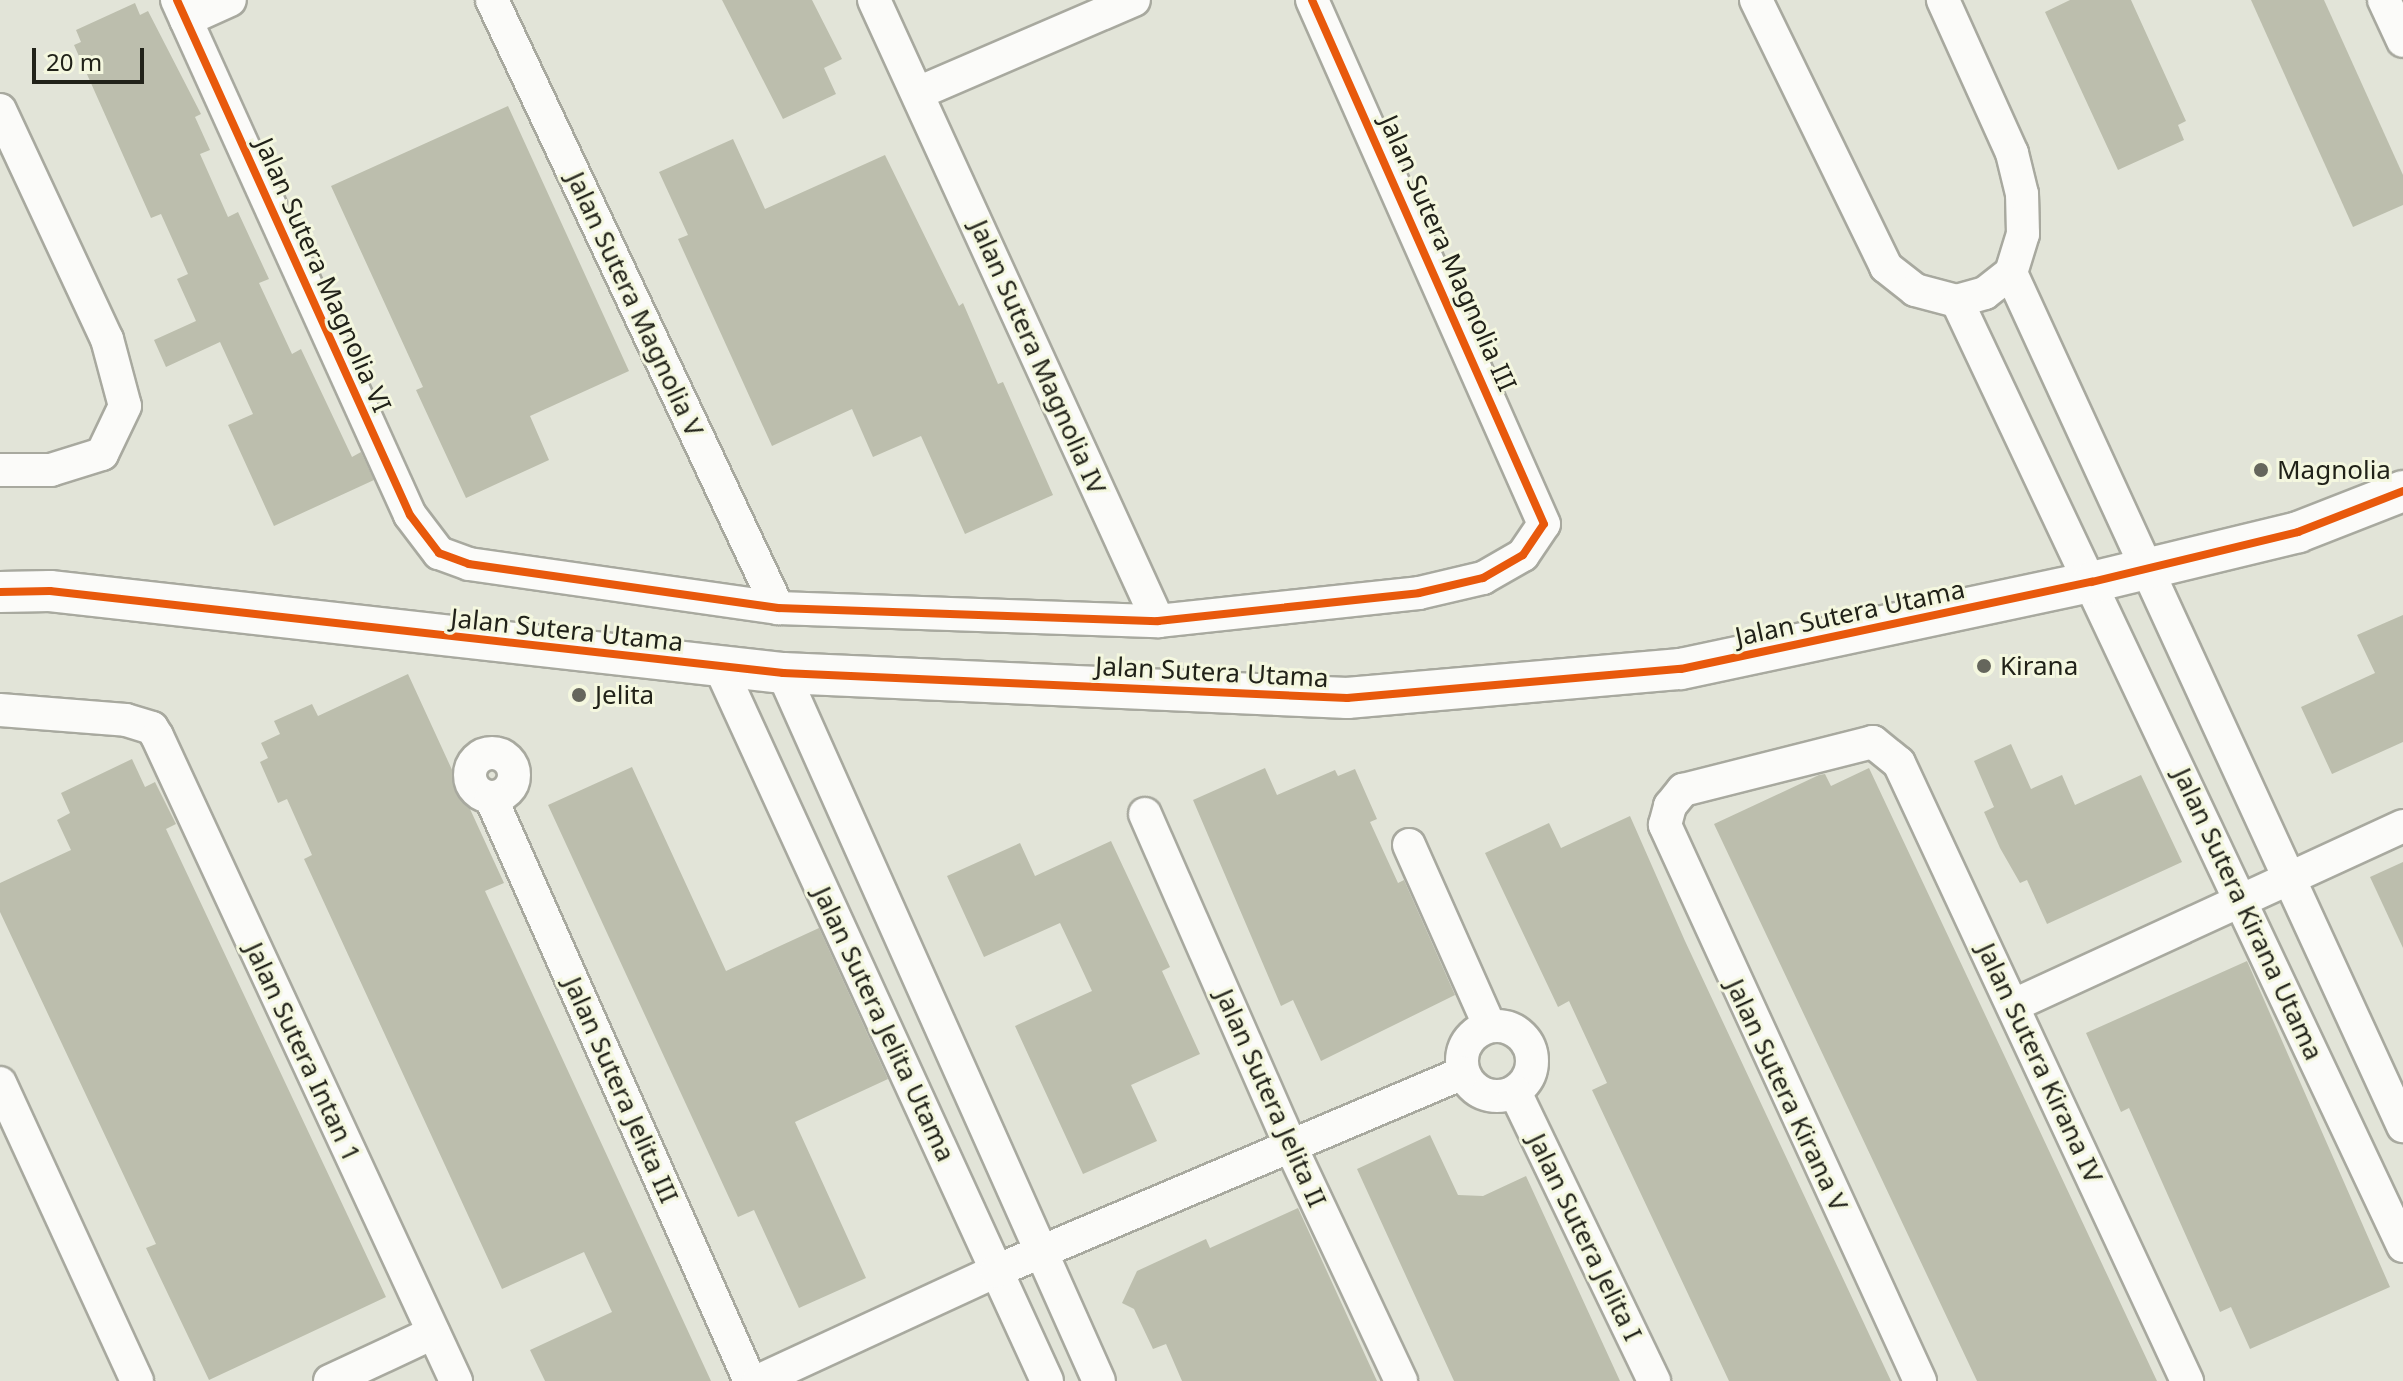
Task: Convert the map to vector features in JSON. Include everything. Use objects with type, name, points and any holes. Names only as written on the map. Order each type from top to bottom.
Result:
[{"type":"street","points":[[181,10],[230,0]]},
{"type":"street","name":"Jalan Sutera Magnolia V","points":[[492,0],[778,608]]},
{"type":"street","name":"Jalan Sutera Magnolia IV","points":[[874,0],[1158,621]]},
{"type":"street","points":[[918,93],[1134,0]]},
{"type":"street","name":"Jalan Sutera Magnolia III","points":[[1158,621],[1419,593],[1483,578],[1523,555],[1544,524],[1312,0]]},
{"type":"street","points":[[1756,0],[1886,267],[1915,290],[1957,301],[1985,293],[2011,273],[2023,234],[2022,194],[2012,153],[1943,0]]},
{"type":"street","points":[[2384,0],[2403,41]]},
{"type":"street","name":"Jalan Sutera Magnolia VI","points":[[181,10],[410,515],[428,544],[469,564],[778,608]]},
{"type":"street","points":[[0,110],[107,339],[125,406],[102,454],[51,470],[0,470]]},
{"type":"street","name":"Jalan Sutera Kirana Utama","points":[[2011,273],[2403,1126]]},
{"type":"street","name":"Jalan Sutera Kirana Utama","points":[[1957,301],[2403,1246]]},
{"type":"street","name":"Jalan Sutera Utama","points":[[0,592],[50,591],[783,673],[1347,698],[1681,669],[2092,582],[2298,532],[2403,491]]},
{"type":"street","points":[[778,608],[1158,621]]},
{"type":"street","name":"Jalan Sutera Jelita Utama","points":[[720,667],[1047,1381]]},
{"type":"street","name":"Jalan Sutera Jelita Utama","points":[[783,673],[1099,1381]]},
{"type":"street","name":"Jalan Sutera Intan 1","points":[[0,710],[126,720],[157,736],[456,1381]]},
{"type":"street","name":"Jalan Sutera Kirana IV","points":[[1670,806],[1683,790],[1873,742],[1899,763],[2187,1381]]},
{"type":"street","name":"Jalan Sutera Jelita III","points":[[491,798],[750,1381]]},
{"type":"street","name":"Jalan Sutera Kirana V","points":[[1670,806],[1667,836],[1920,1381]]},
{"type":"street","name":"Jalan Sutera Jelita II","points":[[1145,814],[1290,1145],[1401,1381]]},
{"type":"street","points":[[2014,1005],[2403,826]]},
{"type":"street","points":[[1409,845],[1489,1025]]},
{"type":"street","points":[[859,965],[907,947]]},
{"type":"street","points":[[1489,1025],[1506,1025],[1531,1048],[1527,1081],[1515,1092],[1495,1097],[1475,1090],[1463,1073],[1462,1052],[1472,1035],[1489,1025]]},
{"type":"street","points":[[758,1381],[996,1271],[1463,1073]]},
{"type":"street","points":[[0,1083],[137,1381]]},
{"type":"street","name":"Jalan Sutera Jelita I","points":[[1515,1092],[1654,1381]]},
{"type":"street","points":[[330,1381],[433,1333]]},
{"type":"building","points":[[722,0],[812,0],[842,59],[824,68],[836,94],[783,119]]},
{"type":"building","points":[[2070,0],[2131,0],[2186,121],[2178,125],[2184,140],[2118,170],[2045,12]]},
{"type":"building","points":[[2251,0],[2324,0],[2403,175],[2403,205],[2353,227]]},
{"type":"building","points":[[135,3],[140,15],[148,11],[201,114],[195,117],[210,150],[200,154],[228,217],[238,212],[269,279],[259,283],[292,354],[301,349],[352,457],[361,452],[374,480],[274,526],[228,425],[253,414],[220,342],[166,367],[154,340],[196,321],[177,279],[188,274],[161,214],[151,218],[74,45],[81,42],[76,30]]},
{"type":"building","points":[[508,106],[629,371],[530,416],[549,460],[466,498],[416,390],[423,387],[331,186]]},
{"type":"building","points":[[733,139],[765,209],[885,155],[959,306],[963,303],[998,384],[1003,382],[1053,495],[965,534],[921,436],[873,457],[852,409],[772,446],[678,239],[688,235],[659,172]]},
{"type":"building","points":[[2403,615],[2403,742],[2332,774],[2301,707],[2375,673],[2357,635]]},
{"type":"building","points":[[408,674],[504,883],[485,891],[711,1381],[545,1381],[530,1350],[612,1312],[584,1252],[502,1289],[304,859],[312,855],[287,799],[278,803],[260,762],[268,758],[261,743],[280,734],[274,721],[312,704],[318,716]]},
{"type":"building","points":[[2011,744],[2031,789],[2062,775],[2075,805],[2141,775],[2182,862],[2047,924],[2027,880],[2020,883],[1984,812],[1994,807],[1974,761]]},
{"type":"building","points":[[132,759],[145,787],[155,782],[176,824],[166,829],[386,1297],[209,1380],[146,1248],[156,1244],[0,912],[0,883],[71,850],[57,820],[70,813],[61,793]]},
{"type":"building","points":[[632,767],[726,971],[819,928],[888,1079],[795,1122],[866,1278],[799,1308],[754,1210],[738,1217],[548,805]]},
{"type":"building","points":[[1265,768],[1277,795],[1335,770],[1338,776],[1355,769],[1377,819],[1370,822],[1398,883],[1404,880],[1455,995],[1321,1061],[1293,1000],[1281,1006],[1193,800]]},
{"type":"building","points":[[1869,768],[2157,1381],[1977,1381],[1714,824],[1819,775],[1825,774],[1831,786]]},
{"type":"building","points":[[1630,816],[1685,941],[1891,1381],[1729,1381],[1592,1090],[1607,1083],[1569,1001],[1558,1007],[1485,853],[1549,823],[1561,848]]},
{"type":"building","points":[[1111,841],[1170,967],[1162,971],[1200,1054],[1131,1085],[1157,1141],[1083,1174],[1015,1026],[1092,991],[1060,923],[984,957],[947,876],[1020,843],[1035,876]]},
{"type":"building","points":[[2403,862],[2403,948],[2370,877]]},
{"type":"building","points":[[2247,961],[2390,1287],[2250,1349],[2231,1307],[2220,1312],[2129,1108],[2121,1112],[2086,1033]]},
{"type":"building","points":[[1430,1135],[1458,1195],[1483,1196],[1526,1176],[1620,1381],[1454,1381],[1357,1169]]},
{"type":"building","points":[[1298,1208],[1377,1381],[1182,1381],[1166,1344],[1153,1349],[1134,1309],[1122,1303],[1137,1271],[1206,1239],[1210,1248]]},
{"type":"cycle path","points":[[177,0],[410,515],[439,553],[469,564],[778,608],[1158,621],[1419,593],[1483,578],[1523,555],[1544,524],[1312,0]]},
{"type":"cycle path","points":[[0,592],[50,591],[783,673],[1347,698],[1681,669],[2092,582],[2298,532],[2403,491]]},
{"type":"place","name":"Magnolia","points":[[2261,470]]},
{"type":"place","name":"Kirana","points":[[1984,666]]},
{"type":"place","name":"Jelita","points":[[579,695]]}]
